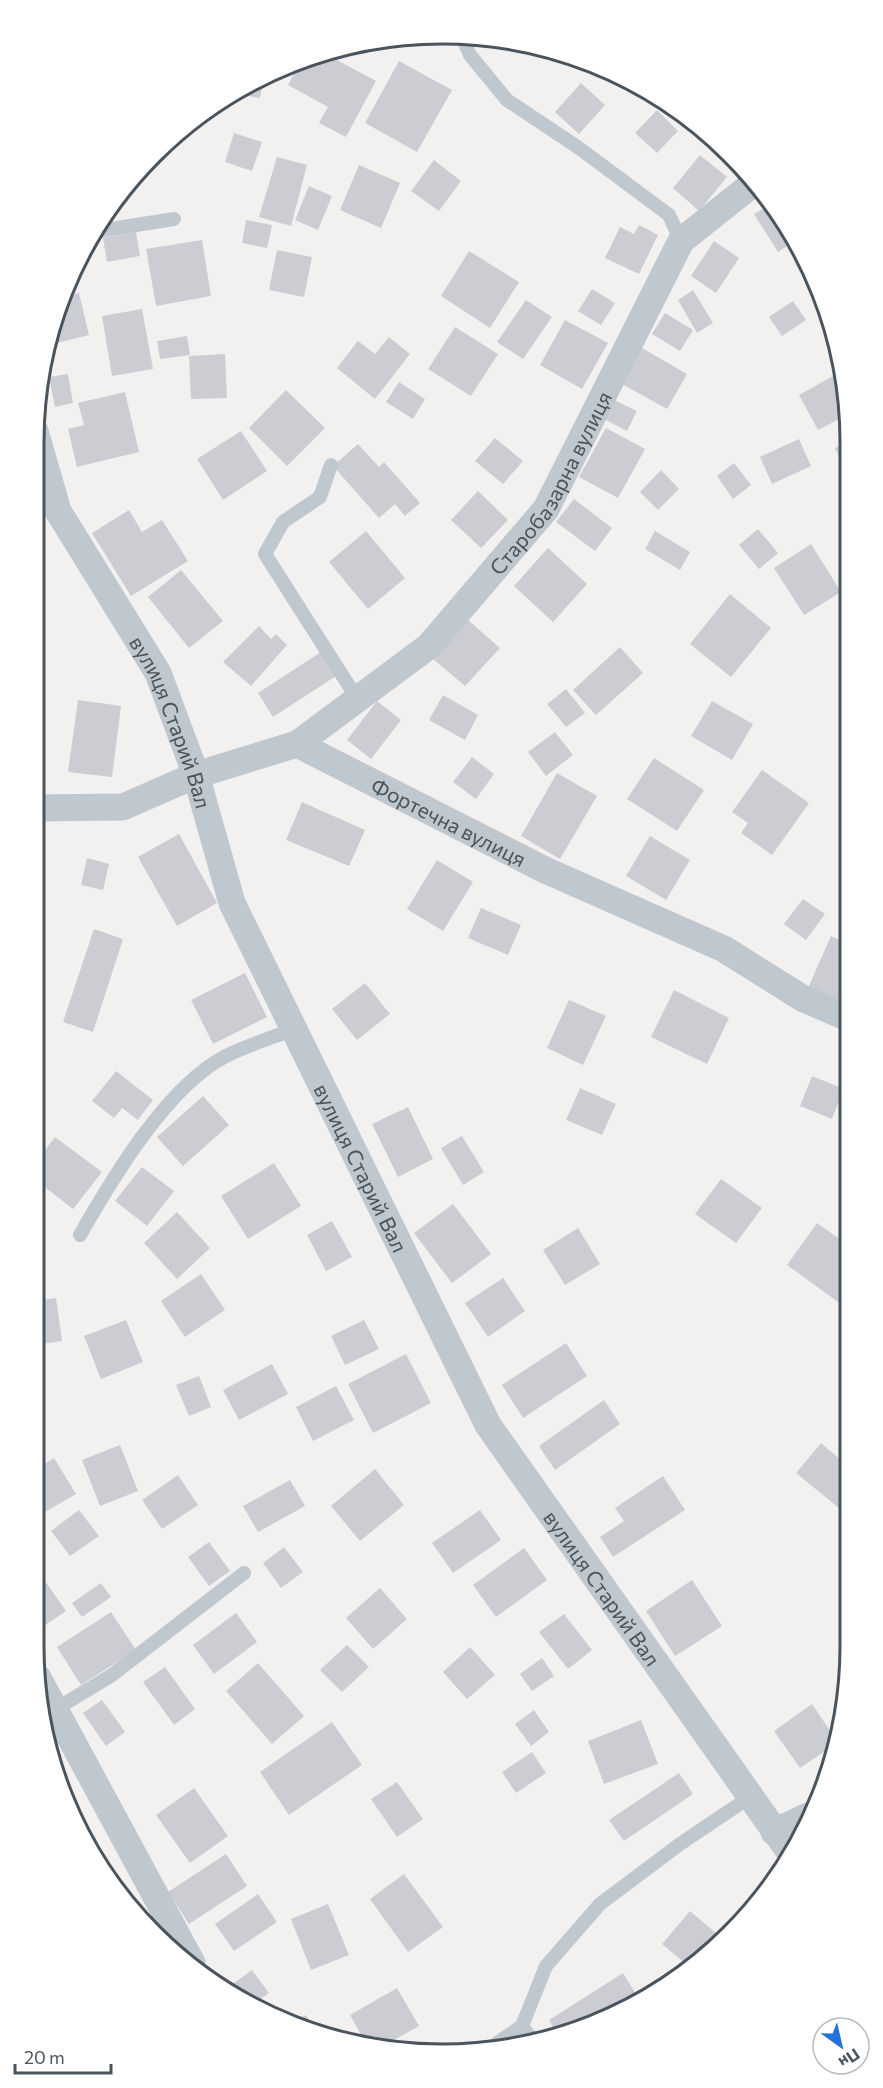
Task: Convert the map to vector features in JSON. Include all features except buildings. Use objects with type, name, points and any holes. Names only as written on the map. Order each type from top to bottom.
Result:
[{"type":"street","name":"Старобазарна вулиця","points":[[297,744],[429,646],[546,509],[681,241],[748,188]]},
{"type":"street","name":"вулиця Старий Вал","points":[[44,462],[58,511],[158,673],[196,776],[232,903],[488,1425],[782,1841]]},
{"type":"street","points":[[44,808],[123,807],[196,776],[297,744]]},
{"type":"street","name":"Фортечна вулиця","points":[[297,744],[545,870],[724,950],[802,998],[840,1015]]},
{"type":"street","points":[[46,1692],[186,1951]]},
{"type":"street","points":[[782,1841],[795,1828]]},
{"type":"lane","points":[[465,44],[470,55],[507,100],[579,148],[669,215],[681,241]]},
{"type":"lane","points":[[105,230],[174,219]]},
{"type":"lane","points":[[331,465],[320,497],[283,522],[265,554],[358,700]]},
{"type":"lane","points":[[80,1235],[117,1170],[194,1077],[226,1056],[294,1029]]},
{"type":"lane","points":[[56,1709],[112,1675],[244,1573]]},
{"type":"lane","points":[[502,2040],[522,2026],[546,1966],[600,1905],[680,1844],[750,1797]]},
{"type":"lane","points":[[522,2026],[529,2035]]}]
